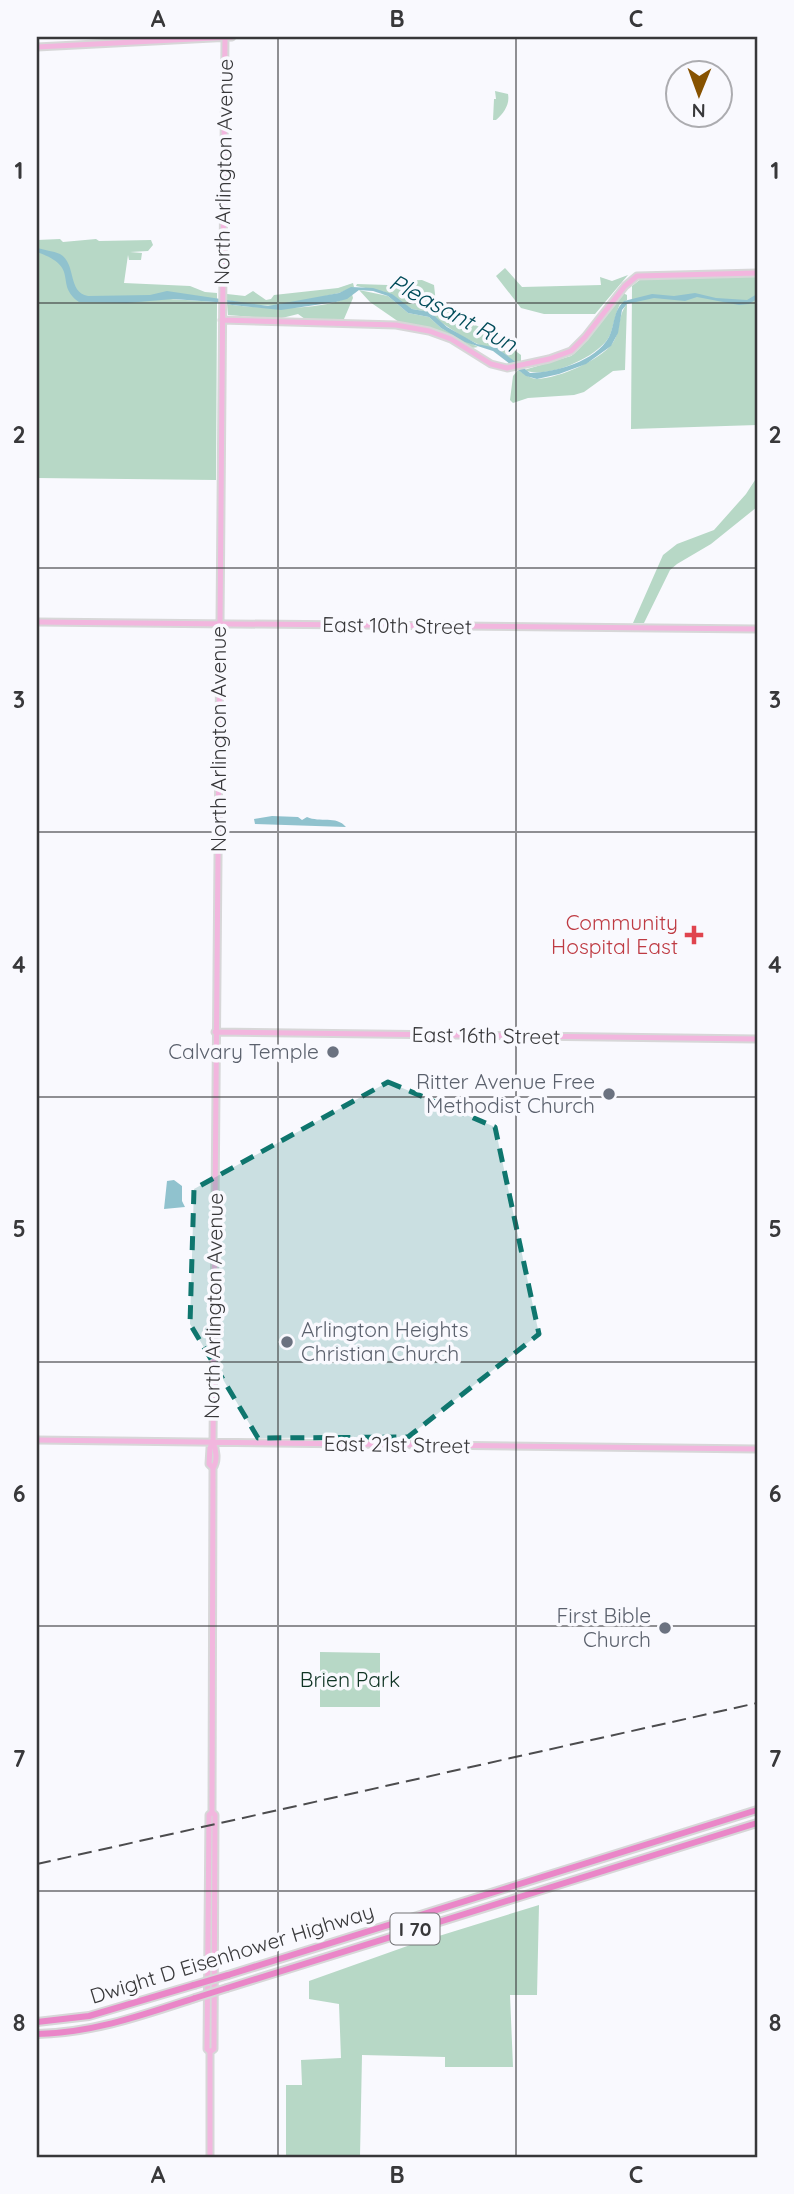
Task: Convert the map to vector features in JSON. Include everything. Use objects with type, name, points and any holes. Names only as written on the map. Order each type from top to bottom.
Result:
[{"type":"highway","name":"Dwight D Eisenhower Highway","points":[[37,2022],[89,2016],[757,1810]]},
{"type":"highway","name":"Dwight D Eisenhower Highway","points":[[37,2035],[108,2025],[757,1824]]},
{"type":"main road","name":"North Arlington Avenue","points":[[210,2157],[210,2052],[214,2049],[215,1815],[212,1812],[213,1468],[209,1464],[209,1448],[213,1442],[225,37]]},
{"type":"main road","points":[[37,47],[232,37]]},
{"type":"main road","points":[[222,320],[401,326],[429,331],[451,339],[491,364],[507,368],[571,351],[630,281],[639,276],[757,273]]},
{"type":"main road","name":"East 10th Street","points":[[37,622],[757,629]]},
{"type":"main road","name":"East 16th Street","points":[[215,1032],[757,1039]]},
{"type":"main road","name":"East 21st Street","points":[[37,1440],[757,1449]]},
{"type":"highlighted area","points":[[388,1082],[495,1127],[539,1334],[408,1437],[258,1438],[190,1324],[194,1189]]},
{"type":"green space","points":[[495,91],[508,94],[508,98],[504,111],[493,120],[496,99]]},
{"type":"green space","points":[[60,239],[63,242],[96,239],[151,240],[153,245],[148,251],[130,252],[142,253],[141,260],[129,260],[128,255],[124,283],[190,286],[217,293],[217,299],[170,299],[217,302],[216,480],[37,478],[37,240]]},
{"type":"green space","points":[[505,268],[522,287],[601,285],[600,277],[612,281],[628,275],[595,314],[544,314],[521,308],[496,276]]},
{"type":"green space","points":[[757,276],[757,425],[631,429],[632,286],[642,278]]},
{"type":"green space","points":[[422,280],[434,285],[436,303],[457,317],[507,339],[521,355],[521,361],[516,363],[497,348],[482,346],[463,337],[429,312],[412,309],[385,292],[356,286]]},
{"type":"green space","points":[[353,283],[354,287],[339,293],[281,306],[251,305],[227,300],[227,294],[245,296],[253,291],[266,300],[274,295],[338,288]]},
{"type":"green space","points":[[359,290],[388,296],[408,313],[429,317],[441,328],[478,347],[472,348],[433,329],[399,322],[370,302]]},
{"type":"green space","points":[[623,293],[627,295],[627,300],[620,304],[610,335],[595,351],[558,369],[545,372],[524,370],[571,356]]},
{"type":"green space","points":[[352,294],[353,298],[344,319],[305,319],[298,314],[278,319],[228,315],[227,304],[292,308],[328,304]]},
{"type":"green space","points":[[627,304],[625,370],[613,371],[584,392],[574,395],[528,398],[513,403],[510,400],[513,376],[518,370],[533,378],[547,378],[578,367],[606,350],[615,339]]},
{"type":"green space","points":[[757,477],[757,507],[711,544],[670,570],[644,623],[633,623],[663,555],[677,544],[714,530],[746,494]]},
{"type":"green space","name":"Brien Park","points":[[320,1652],[380,1653],[380,1707],[320,1707]]},
{"type":"green space","points":[[539,1905],[537,1995],[510,1995],[513,2067],[445,2067],[445,2057],[362,2055],[360,2156],[286,2155],[286,2085],[302,2085],[301,2060],[341,2058],[339,2004],[309,1999],[309,1981],[413,1944]]},
{"type":"water","name":"Pleasant Run","points":[[37,248],[60,254],[69,264],[77,289],[88,296],[150,295],[167,291],[268,306],[339,293],[351,287],[373,288],[392,294],[412,309],[430,312],[447,327],[477,344],[497,348],[530,373],[563,368],[594,353],[609,337],[618,309],[624,301],[652,294],[674,296],[695,293],[716,298],[747,300],[757,294],[757,299],[749,304],[739,305],[697,297],[685,301],[654,298],[627,304],[622,310],[618,333],[611,346],[586,364],[537,379],[526,376],[493,351],[465,342],[441,328],[429,317],[408,313],[388,296],[373,291],[359,290],[347,299],[336,302],[281,310],[173,299],[127,303],[79,302],[68,288],[59,264],[37,252]]},
{"type":"water","points":[[272,816],[333,820],[346,827],[255,824],[254,819]]},
{"type":"water","points":[[174,1180],[182,1186],[182,1201],[185,1207],[164,1209],[167,1181]]},
{"type":"railway","points":[[37,1864],[757,1703]]},
{"type":"place","name":"Community Hospital East","points":[[694,935]]},
{"type":"place","name":"Calvary Temple","points":[[333,1052]]},
{"type":"place","name":"Ritter Avenue Free Methodist Church","points":[[609,1094]]},
{"type":"place","name":"Arlington Heights Christian Church","points":[[287,1342]]},
{"type":"place","name":"First Bible Church","points":[[665,1628]]}]
